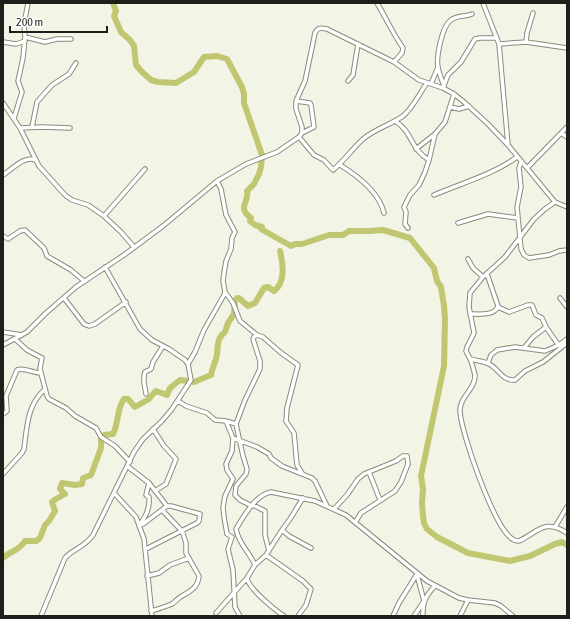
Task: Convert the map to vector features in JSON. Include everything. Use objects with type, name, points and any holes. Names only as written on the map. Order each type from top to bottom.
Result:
[{"type":"street","points":[[14,118],[22,92],[18,81],[23,58],[25,39],[24,24],[28,3]]},
{"type":"street","points":[[377,3],[403,48],[402,53],[394,62]]},
{"type":"street","points":[[483,3],[499,44],[508,145]]},
{"type":"street","points":[[526,42],[533,13]]},
{"type":"street","points":[[443,87],[438,67],[438,56],[446,25],[454,18],[472,14]]},
{"type":"street","points":[[302,133],[302,127],[296,110],[296,101],[306,81],[315,33],[317,29],[328,29],[394,62],[413,77],[429,84],[443,87],[454,94],[469,106],[508,145],[556,202],[567,207]]},
{"type":"street","points":[[443,87],[448,75],[461,62],[475,39],[497,38]]},
{"type":"street","points":[[3,42],[16,44],[25,39],[45,42],[57,39],[71,40]]},
{"type":"street","points":[[499,44],[526,42],[567,48]]},
{"type":"street","points":[[348,81],[353,75],[358,44]]},
{"type":"street","points":[[32,127],[37,102],[52,85],[69,74],[76,63]]},
{"type":"street","points":[[299,137],[314,155],[324,160],[333,170],[340,165],[345,157],[364,138],[404,115],[429,84],[438,67]]},
{"type":"street","points":[[416,149],[435,134],[445,122],[454,94]]},
{"type":"street","points":[[3,345],[22,336],[46,313],[84,281],[162,226],[217,181],[246,164],[277,152],[299,137],[302,133],[314,128],[310,103],[296,101]]},
{"type":"street","points":[[3,103],[20,128],[35,160],[65,195],[72,200],[88,205],[104,216],[122,232],[134,247]]},
{"type":"street","points":[[450,107],[459,109],[469,106]]},
{"type":"street","points":[[395,121],[403,128],[416,149],[423,157],[429,160]]},
{"type":"street","points":[[527,168],[567,127]]},
{"type":"street","points":[[20,128],[70,128]]},
{"type":"street","points":[[561,133],[567,137]]},
{"type":"street","points":[[408,228],[405,224],[406,212],[404,206],[412,191],[420,182],[429,160],[435,134]]},
{"type":"street","points":[[434,195],[502,168],[517,157]]},
{"type":"street","points":[[3,175],[26,160],[31,158],[35,160]]},
{"type":"street","points":[[522,162],[519,168],[521,187],[518,203],[518,218],[521,249],[524,255],[529,258],[567,250]]},
{"type":"street","points":[[340,165],[366,184],[382,205],[384,213]]},
{"type":"street","points":[[104,216],[145,169]]},
{"type":"street","points":[[217,181],[221,189],[226,215],[235,232],[232,238],[232,249],[226,261],[223,281],[225,292],[233,303],[240,321],[298,365],[287,408],[286,421],[294,433],[297,465],[302,473]]},
{"type":"street","points":[[556,202],[539,214],[505,257],[483,277],[470,293],[468,302],[474,333],[466,347],[466,351],[471,359],[475,375],[474,382],[461,401],[460,413],[482,484],[497,517],[510,538],[519,541],[546,526],[555,527],[567,533]]},
{"type":"street","points":[[458,223],[488,214],[518,218]]},
{"type":"street","points":[[3,236],[8,239],[20,231],[25,230],[44,248],[47,256],[68,268],[84,281]]},
{"type":"street","points":[[468,259],[472,268],[483,277]]},
{"type":"street","points":[[105,267],[140,329],[152,340],[188,364]]},
{"type":"street","points":[[486,274],[498,307],[509,312],[532,305],[536,315],[542,318],[546,327],[560,346]]},
{"type":"street","points":[[41,616],[65,558],[89,540],[98,526],[111,498],[143,439],[162,421],[178,401],[191,380],[188,364],[195,352],[204,330],[225,292]]},
{"type":"street","points":[[64,298],[84,324],[88,326],[95,324],[126,302]]},
{"type":"street","points":[[560,298],[567,307]]},
{"type":"street","points":[[470,314],[485,314],[497,310],[498,307]]},
{"type":"street","points":[[524,348],[546,327]]},
{"type":"street","points":[[3,332],[22,336]]},
{"type":"street","points":[[257,335],[253,340],[260,361],[259,372],[245,400],[236,424],[247,469],[246,474],[238,482],[235,495],[240,500],[265,511],[265,535],[269,551]]},
{"type":"street","points":[[15,339],[27,350],[42,358],[40,368],[49,400],[66,408],[75,416],[96,428],[101,437],[115,446],[130,462]]},
{"type":"street","points":[[471,359],[488,363],[503,377],[515,380],[525,371],[544,362],[567,339]]},
{"type":"street","points":[[488,363],[495,351],[515,347],[545,351],[567,343]]},
{"type":"street","points":[[146,394],[143,382],[144,374],[151,369],[153,362],[163,346]]},
{"type":"street","points":[[3,414],[7,411],[6,396],[17,370],[23,368],[31,373],[41,373]]},
{"type":"street","points":[[3,474],[22,454],[29,413],[38,395],[45,389]]},
{"type":"street","points":[[178,401],[206,414],[215,420],[236,424]]},
{"type":"street","points":[[226,421],[233,438],[232,451],[226,464],[233,479],[225,496],[223,506],[228,534],[232,537],[228,549],[233,570],[235,606],[240,616]]},
{"type":"street","points":[[153,429],[164,446],[176,459],[166,484],[155,491]]},
{"type":"street","points":[[233,438],[269,454],[271,458],[282,466],[302,473],[315,481],[327,506]]},
{"type":"street","points":[[334,509],[347,495],[358,479],[364,474],[396,461],[403,456],[407,456],[408,464],[398,488],[393,493],[361,513],[356,521]]},
{"type":"street","points":[[128,466],[149,483],[167,506]]},
{"type":"street","points":[[369,472],[380,500]]},
{"type":"street","points":[[139,525],[150,505],[149,497],[146,495],[149,483]]},
{"type":"street","points":[[255,565],[252,558],[239,541],[236,529],[252,506],[264,494],[271,492],[303,498],[334,509],[356,521],[369,535],[387,548],[417,574],[435,586],[459,598],[495,603],[513,616]]},
{"type":"street","points":[[114,493],[136,517],[144,539],[152,616]]},
{"type":"street","points":[[216,613],[247,578],[255,565],[266,555],[303,498]]},
{"type":"street","points":[[139,525],[167,506],[200,514],[197,524],[146,549]]},
{"type":"street","points":[[555,527],[567,507]]},
{"type":"street","points":[[151,611],[173,603],[191,591],[196,585],[199,576],[186,553],[186,543],[182,531],[162,510]]},
{"type":"street","points":[[282,530],[289,536],[311,548]]},
{"type":"street","points":[[266,555],[311,589],[306,605],[298,616]]},
{"type":"street","points":[[148,576],[159,573],[170,565],[189,558]]},
{"type":"street","points":[[414,616],[424,601],[417,574]]},
{"type":"street","points":[[393,616],[399,603],[417,574]]},
{"type":"street","points":[[247,578],[248,583],[284,616]]},
{"type":"street","points":[[423,616],[422,609],[424,601],[427,594],[435,586]]},
{"type":"street","points":[[460,616],[468,600]]},
{"type":"waterway","points":[[113,3],[116,11],[114,16],[121,32],[134,46],[136,65],[151,80],[176,83],[194,72],[204,57],[217,56],[227,59],[242,87],[244,103],[262,155],[259,174],[254,184],[247,191],[247,198],[244,204],[244,211],[251,218],[250,221],[291,246],[329,235],[343,235],[349,231],[383,230],[410,238],[434,268],[437,281],[441,287],[444,306],[444,366],[421,476],[423,489],[423,516],[427,529],[437,537],[468,553],[510,561],[530,556],[562,542],[567,545]]},
{"type":"waterway","points":[[194,382],[211,375],[217,356],[220,338],[225,332],[228,323],[234,314],[235,301],[237,298],[248,306],[255,303],[264,288],[268,287],[274,291],[278,287],[283,272],[280,251]]},
{"type":"waterway","points":[[3,558],[20,547],[25,541],[36,541],[40,538],[45,525],[55,511],[52,502],[65,494],[60,489],[62,483],[75,485],[82,484],[83,478],[91,475],[101,448],[101,437],[104,435],[113,434],[121,403],[124,399],[128,399],[135,407],[149,399],[156,391],[167,395],[170,388],[180,380],[188,381]]}]
